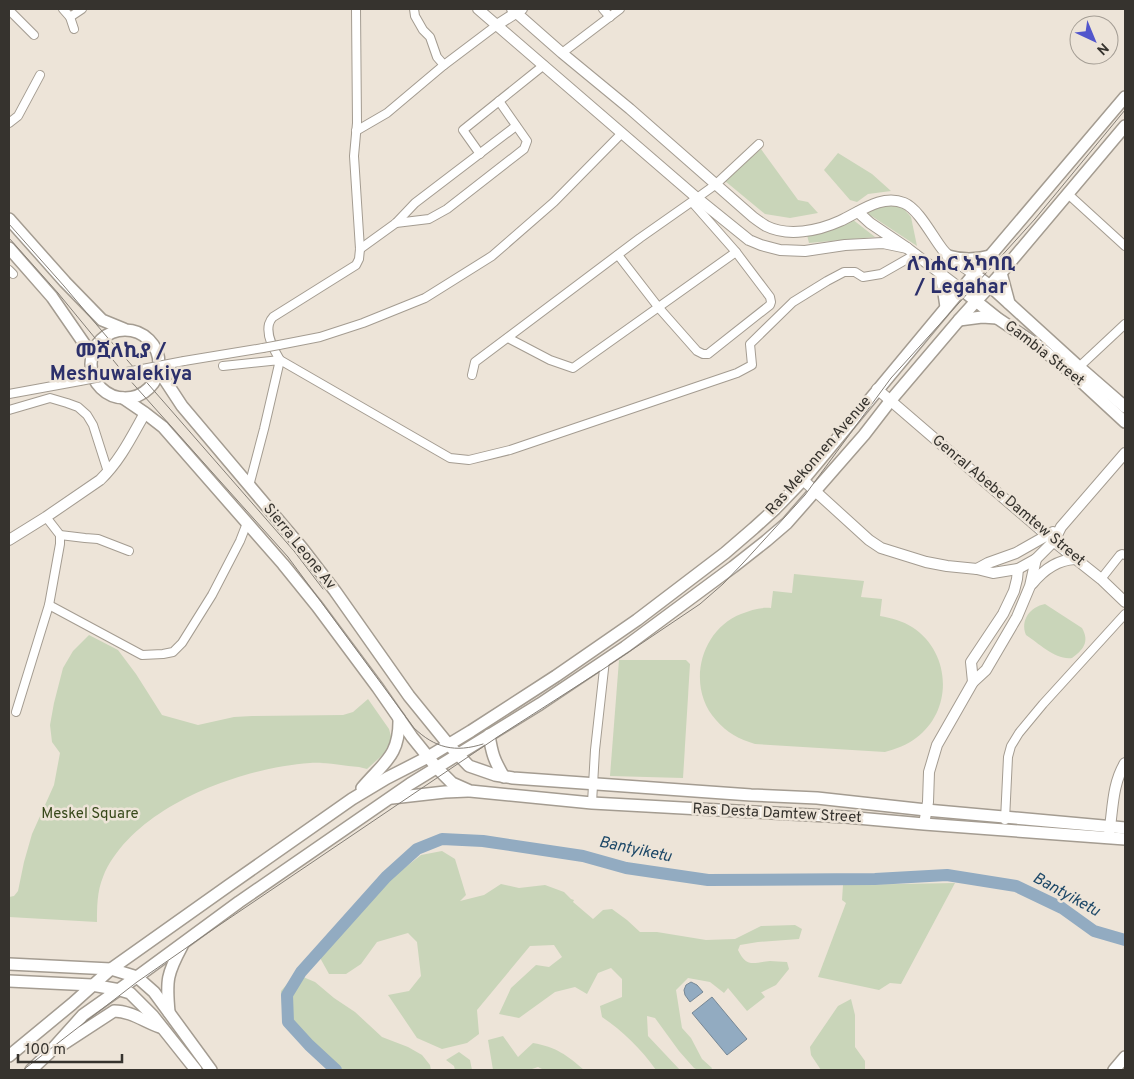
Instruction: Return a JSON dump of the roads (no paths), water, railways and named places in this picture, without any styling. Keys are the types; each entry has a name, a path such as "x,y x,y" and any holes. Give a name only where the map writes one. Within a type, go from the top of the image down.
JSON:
{"main road":[{"path":"478,9 622,132 695,200 740,234 761,245 780,250 804,251 845,245 883,243 907,248"},
{"path":"497,25 517,10 562,53 630,109 752,218 767,226 785,231 815,229 838,222 872,204 889,200 905,203 917,213 948,256 974,274"},
{"name":"Ras Mekonnen Avenue","path":"352,799 428,757 556,676 658,604 754,528 775,509 803,480 961,289 1125,97"},
{"name":"Ras Mekonnen Avenue","path":"48,1054 83,1015 239,902 410,784 540,704 605,660 670,615 757,549 787,523 816,491 891,400 1125,126"},
{"path":"858,212 870,223 916,254 961,289"},
{"path":"9,219 102,320 124,329 136,331 147,337 155,347 159,359 159,371 154,382 146,391 135,397 123,398 108,394 97,384 91,370 92,355 96,345 104,337 124,329"},
{"path":"9,248 52,297 92,355"},
{"path":"948,256 958,259 980,259 990,256"},
{"path":"941,273 946,307"},
{"path":"1001,273 1009,303"},
{"name":"Gambia Street","path":"974,274 1125,406"},
{"name":"Gambia Street","path":"961,289 997,318 1051,356 1125,422"},
{"path":"959,320 997,318"},
{"name":"Sierra Leone Av","path":"159,371 182,406 324,576 409,696 448,744"},
{"name":"Genral Abebe Damtew Street","path":"877,389 1050,538 1101,579 1125,602"},
{"name":"Ras Desta Damtew Street","path":"123,398 163,427 283,564 317,606 437,768 452,783 470,791 592,803 846,818 1003,830 1109,832 1125,828"},
{"path":"9,540 100,480 121,456 145,413"},
{"path":"924,824 928,802 929,772 938,745 974,682 986,670 1017,617 1030,586 1036,559 1050,538 1125,453"},
{"path":"803,480 858,530 881,548 926,562 977,569 993,574 1018,569 1036,559"},
{"path":"977,569 1050,538"},
{"path":"1030,586 1038,576 1054,564 1075,559"},
{"path":"974,682 971,662 1003,614 1014,591 1018,569"},
{"path":"9,1056 111,969 352,799 390,757 398,739 399,718"},
{"path":"433,727 457,732 471,731"},
{"path":"489,735 492,754 504,776"},
{"name":"Ras Desta Damtew Street","path":"448,744 469,766 495,775 593,784 817,798 1005,818 1109,832 1125,839"},
{"path":"1109,832 1115,786 1125,763"},
{"path":"390,798 470,791"},
{"path":"169,1013 166,989 167,978 184,942"},
{"path":"9,964 111,969 137,977 154,992 211,1070"},
{"path":"9,980 92,985 130,993 146,1008 196,1070"},
{"path":"31,1070 48,1054 114,1011 128,1013 161,1027"},
{"path":"1114,1070 1125,1057"}],"street":[{"path":"63,9 70,16 74,29"},
{"path":"70,16 82,9"},
{"path":"356,9 356,131 354,156 359,259 356,265 273,317 269,324 269,332 272,346 280,360 450,458 478,459 510,450 737,373 752,366 750,344 793,302 844,272 855,272 863,277 880,274 916,254"},
{"path":"414,9 415,16 423,30 430,37 437,57 444,65"},
{"path":"603,9 610,16"},
{"path":"562,53 620,9"},
{"path":"9,10 34,35"},
{"path":"356,131 386,113 444,65 497,25"},
{"path":"480,154 463,130 544,65"},
{"path":"9,123 18,116 40,75"},
{"path":"396,223 429,219 447,209 524,149 527,141 499,101"},
{"path":"360,249 396,223 415,203 516,126"},
{"path":"9,394 320,337 354,326 425,298 492,256 554,202 622,132"},
{"path":"472,375 475,362 715,185 759,144"},
{"path":"1068,194 1125,246"},
{"path":"618,255 659,308 697,351 708,354 770,305 771,302 770,297 695,200"},
{"path":"508,338 550,360 573,368 736,252"},
{"path":"1079,367 1125,324"},
{"path":"223,366 280,360"},
{"path":"249,486 280,360"},
{"path":"9,410 50,398 78,407 87,415 93,425 108,472"},
{"path":"16,712 49,605 60,544 60,535 46,517"},
{"path":"49,605 142,656 173,652 182,643 212,595 247,523"},
{"path":"60,535 98,538 129,551"},
{"path":"1101,579 1120,555 1125,555"},
{"path":"1003,830 1008,757 1011,746 1019,732 1125,614"},
{"path":"592,803 595,750 605,660"}],"water":[{"path":"691,982 697,985 703,992 690,1002 684,990 686,985"},
{"path":"712,997 747,1039 727,1055 692,1013"}],"waterway":[{"name":"Bantyiketu","path":"336,1070 288,1022 287,995 301,972 386,877 417,849 442,839 483,841 583,856 626,868 708,880 875,879 947,875 1016,886 1062,908 1094,931 1125,940"}],"tram line":[{"path":"23,1070 137,982 499,736 700,604 723,584 805,495 891,378 1035,219 1125,110"},
{"path":"9,224 294,551 323,589"},
{"path":"9,238 58,293 127,377 288,557 414,728 430,740 446,747 463,748 483,744"}],"district":[{"name":"ለገሐር አካባቢ / Legahar","path":"961,276"},
{"name":"መሿለኪያ / Meshuwalekiya","path":"121,364"}],"park label":[{"name":"Meskel Square","path":"90,814"}]}
